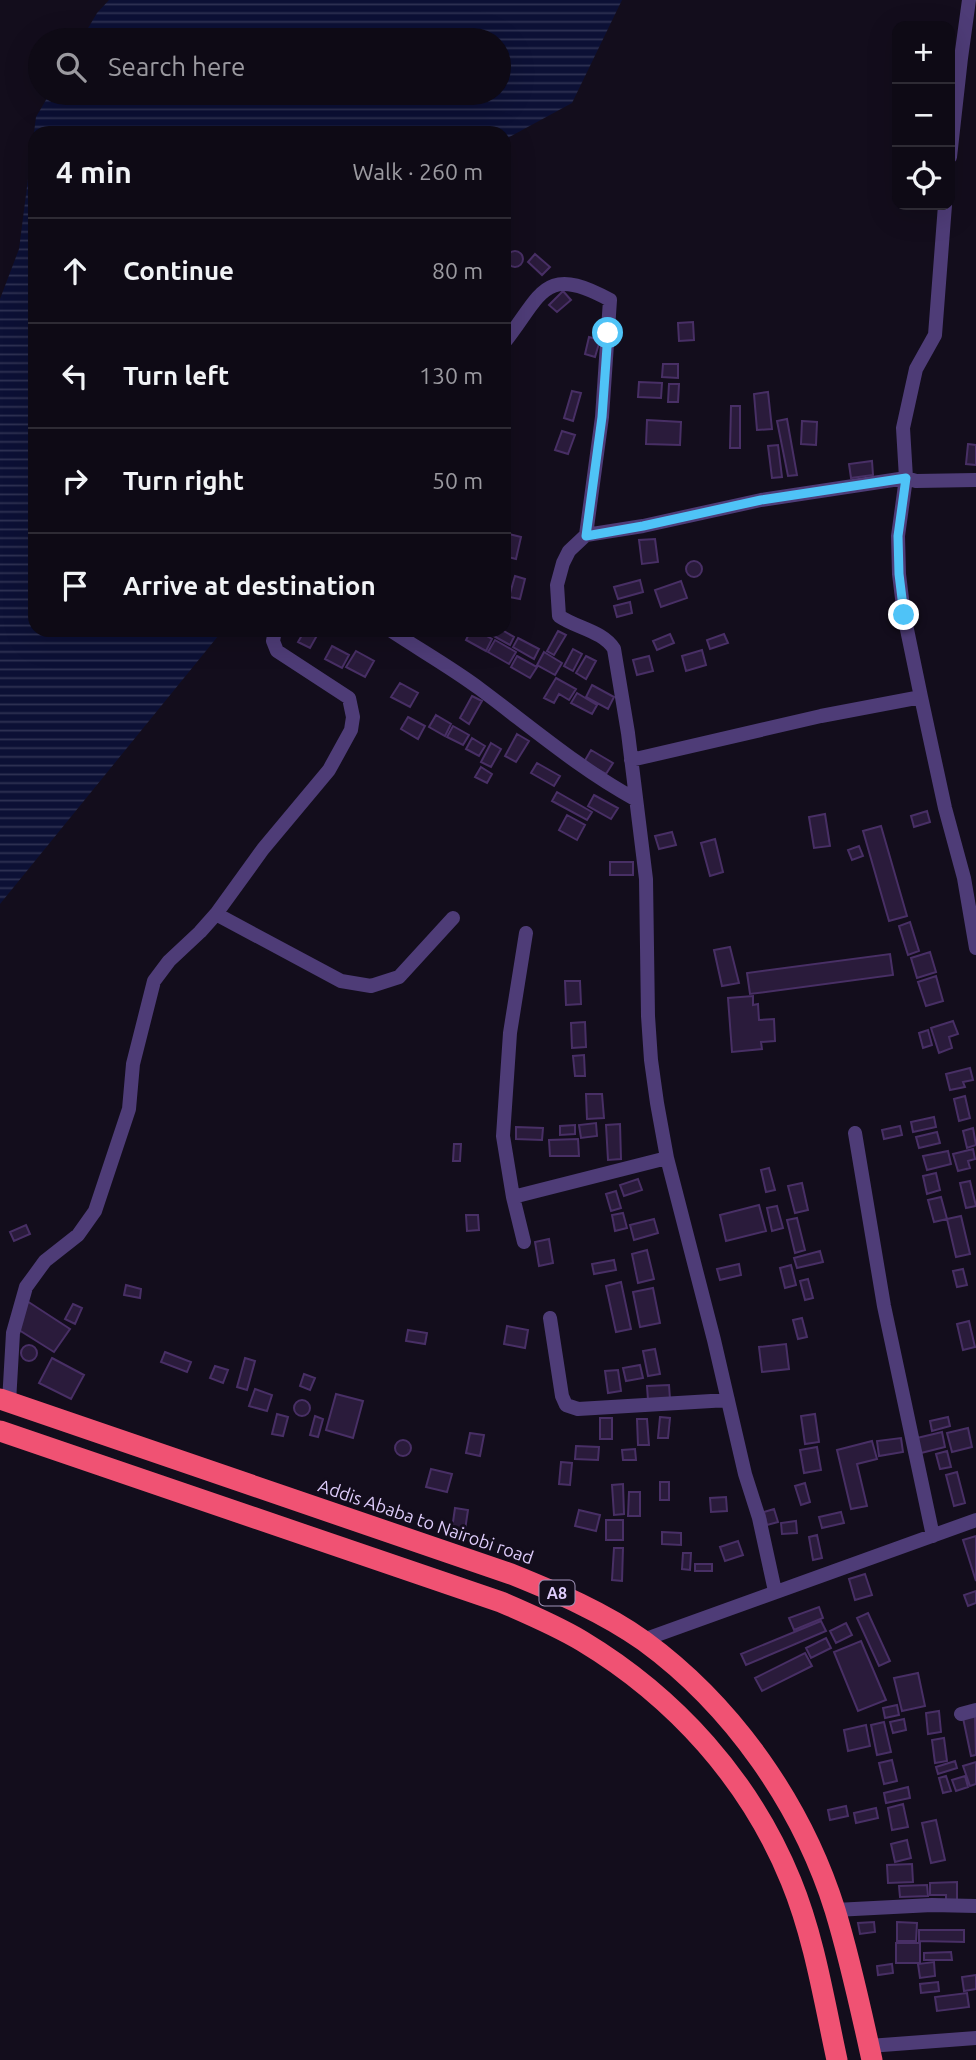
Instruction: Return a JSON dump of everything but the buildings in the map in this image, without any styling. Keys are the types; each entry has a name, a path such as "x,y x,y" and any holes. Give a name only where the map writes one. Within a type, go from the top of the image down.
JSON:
{"highway":[{"name":"Addis Ababa to Nairobi road","path":"4,1401 512,1574 569,1598 643,1640 673,1663 737,1729 758,1757 810,1844 835,1909 871,2053"},
{"name":"A8","path":"0,1431 501,1602 574,1636 639,1680 680,1715 712,1750 771,1834 807,1928 837,2060"}],"street":[{"path":"951,147 970,0"},
{"path":"945,210 936,335 916,369 903,428 906,478 898,536 899,574 904,615 945,808 964,878 976,948"},
{"path":"511,333 541,292 551,286 577,284 610,300 602,417 586,536"},
{"path":"775,1591 759,1518 745,1474 667,1158 651,1060 646,879 614,649 602,637 559,616 557,585 569,551 586,536 761,500 906,478 916,481 976,480"},
{"path":"4,1401 13,1333 26,1287 45,1261 78,1235 95,1211 129,1110 134,1064 154,981 169,961 201,932 216,914 263,849 329,770 351,730 354,717 349,698 277,651 274,637"},
{"path":"401,637 477,687 635,799"},
{"path":"631,760 821,716 921,697"},
{"path":"216,914 341,981 371,986 399,977 453,918"},
{"path":"524,1242 513,1198 503,1136 510,1033 526,933"},
{"path":"855,1133 884,1306 933,1536"},
{"path":"513,1198 667,1158"},
{"path":"550,1318 562,1396 566,1405 578,1409 728,1399"},
{"path":"643,1640 976,1520"},
{"path":"961,1714 976,1710"},
{"path":"835,1909 976,1906"},
{"path":"871,2053 976,2039"}],"shaded area":[{"path":"109,0 622,0 572,103 511,136 511,126 35,126 36,117 43,105 511,105 511,28 88,28"},
{"path":"28,179 28,637 217,637 0,904 0,299 19,249"}],"route":[{"path":"608,333 602,417 586,536 761,500 906,478 898,536 904,615"}]}
